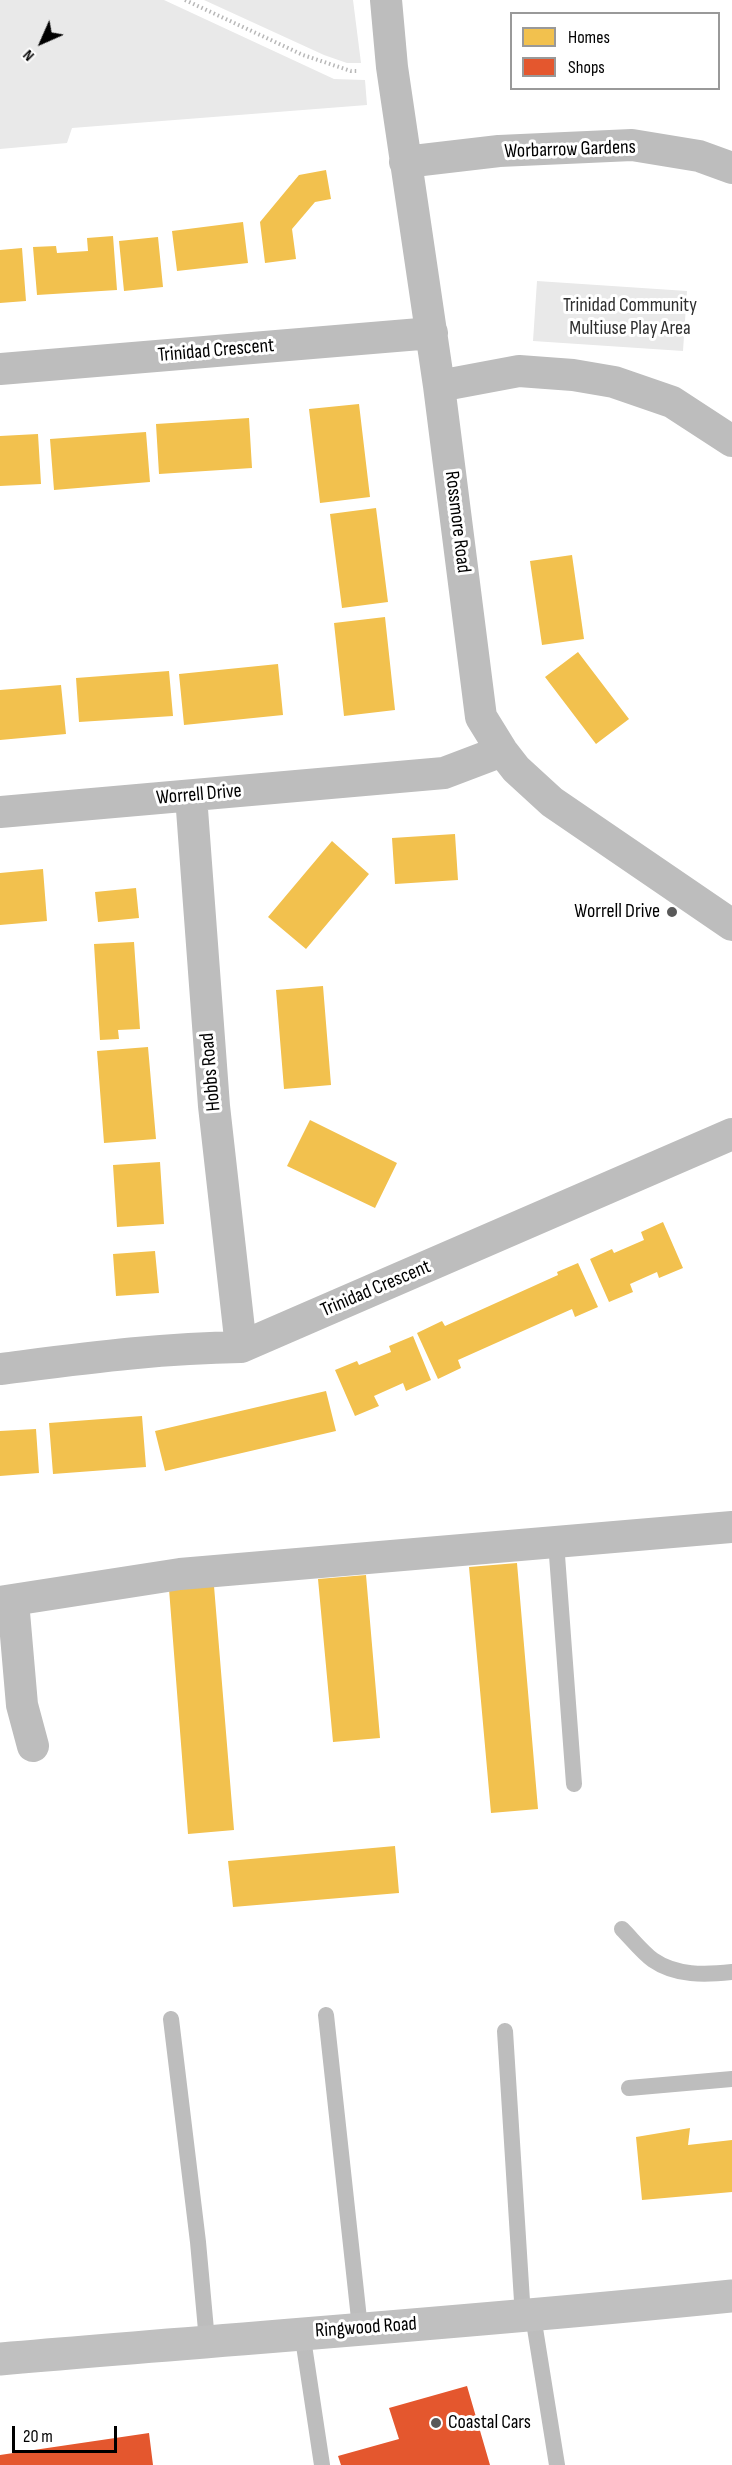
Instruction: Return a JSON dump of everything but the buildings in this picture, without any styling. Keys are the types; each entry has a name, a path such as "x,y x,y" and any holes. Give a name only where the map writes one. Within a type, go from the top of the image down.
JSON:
{"main road":[{"name":"Ringwood Road","path":"0,2359 302,2332 528,2316 732,2296"}],"street":[{"name":"Rossmore Road","path":"386,0 392,67 432,333 482,717 502,751 516,769 552,802 732,925"},
{"name":"Worbarrow Gardens","path":"405,162 499,152 632,145 699,156 732,168"},
{"name":"Trinidad Crescent","path":"0,369 432,333"},
{"path":"439,386 519,371 573,375 614,382 672,402 732,441"},
{"name":"Worrell Drive","path":"0,812 444,773 502,751"},
{"name":"Hobbs Road","path":"191,796 214,1106 241,1347"},
{"name":"Trinidad Crescent","path":"0,1369 141,1353 241,1347 732,1134"},
{"path":"33,1746 22,1705 7,1602 180,1574 732,1527"}],"lane":[{"path":"556,1542 574,1784"},
{"path":"622,1929 653,1960 677,1971 712,1974 732,1972"},
{"path":"326,2015 360,2328"},
{"path":"171,2019 198,2242 207,2341"},
{"path":"505,2031 528,2316 557,2465"},
{"path":"629,2088 732,2079"},
{"path":"302,2332 322,2465"}],"path":[{"path":"185,0 303,55 351,71 359,71"}],"green space":[{"path":"0,0 164,0 334,79 365,80 367,105 72,128 67,143 0,149"},
{"path":"204,0 353,0 361,63 347,63 324,55"},
{"name":"Trinidad Community Multiuse Play Area","path":"537,281 687,291 683,351 533,341"}],"place":[{"name":"Worrell Drive","path":"672,912"},
{"name":"Coastal Cars","path":"436,2423"}]}
